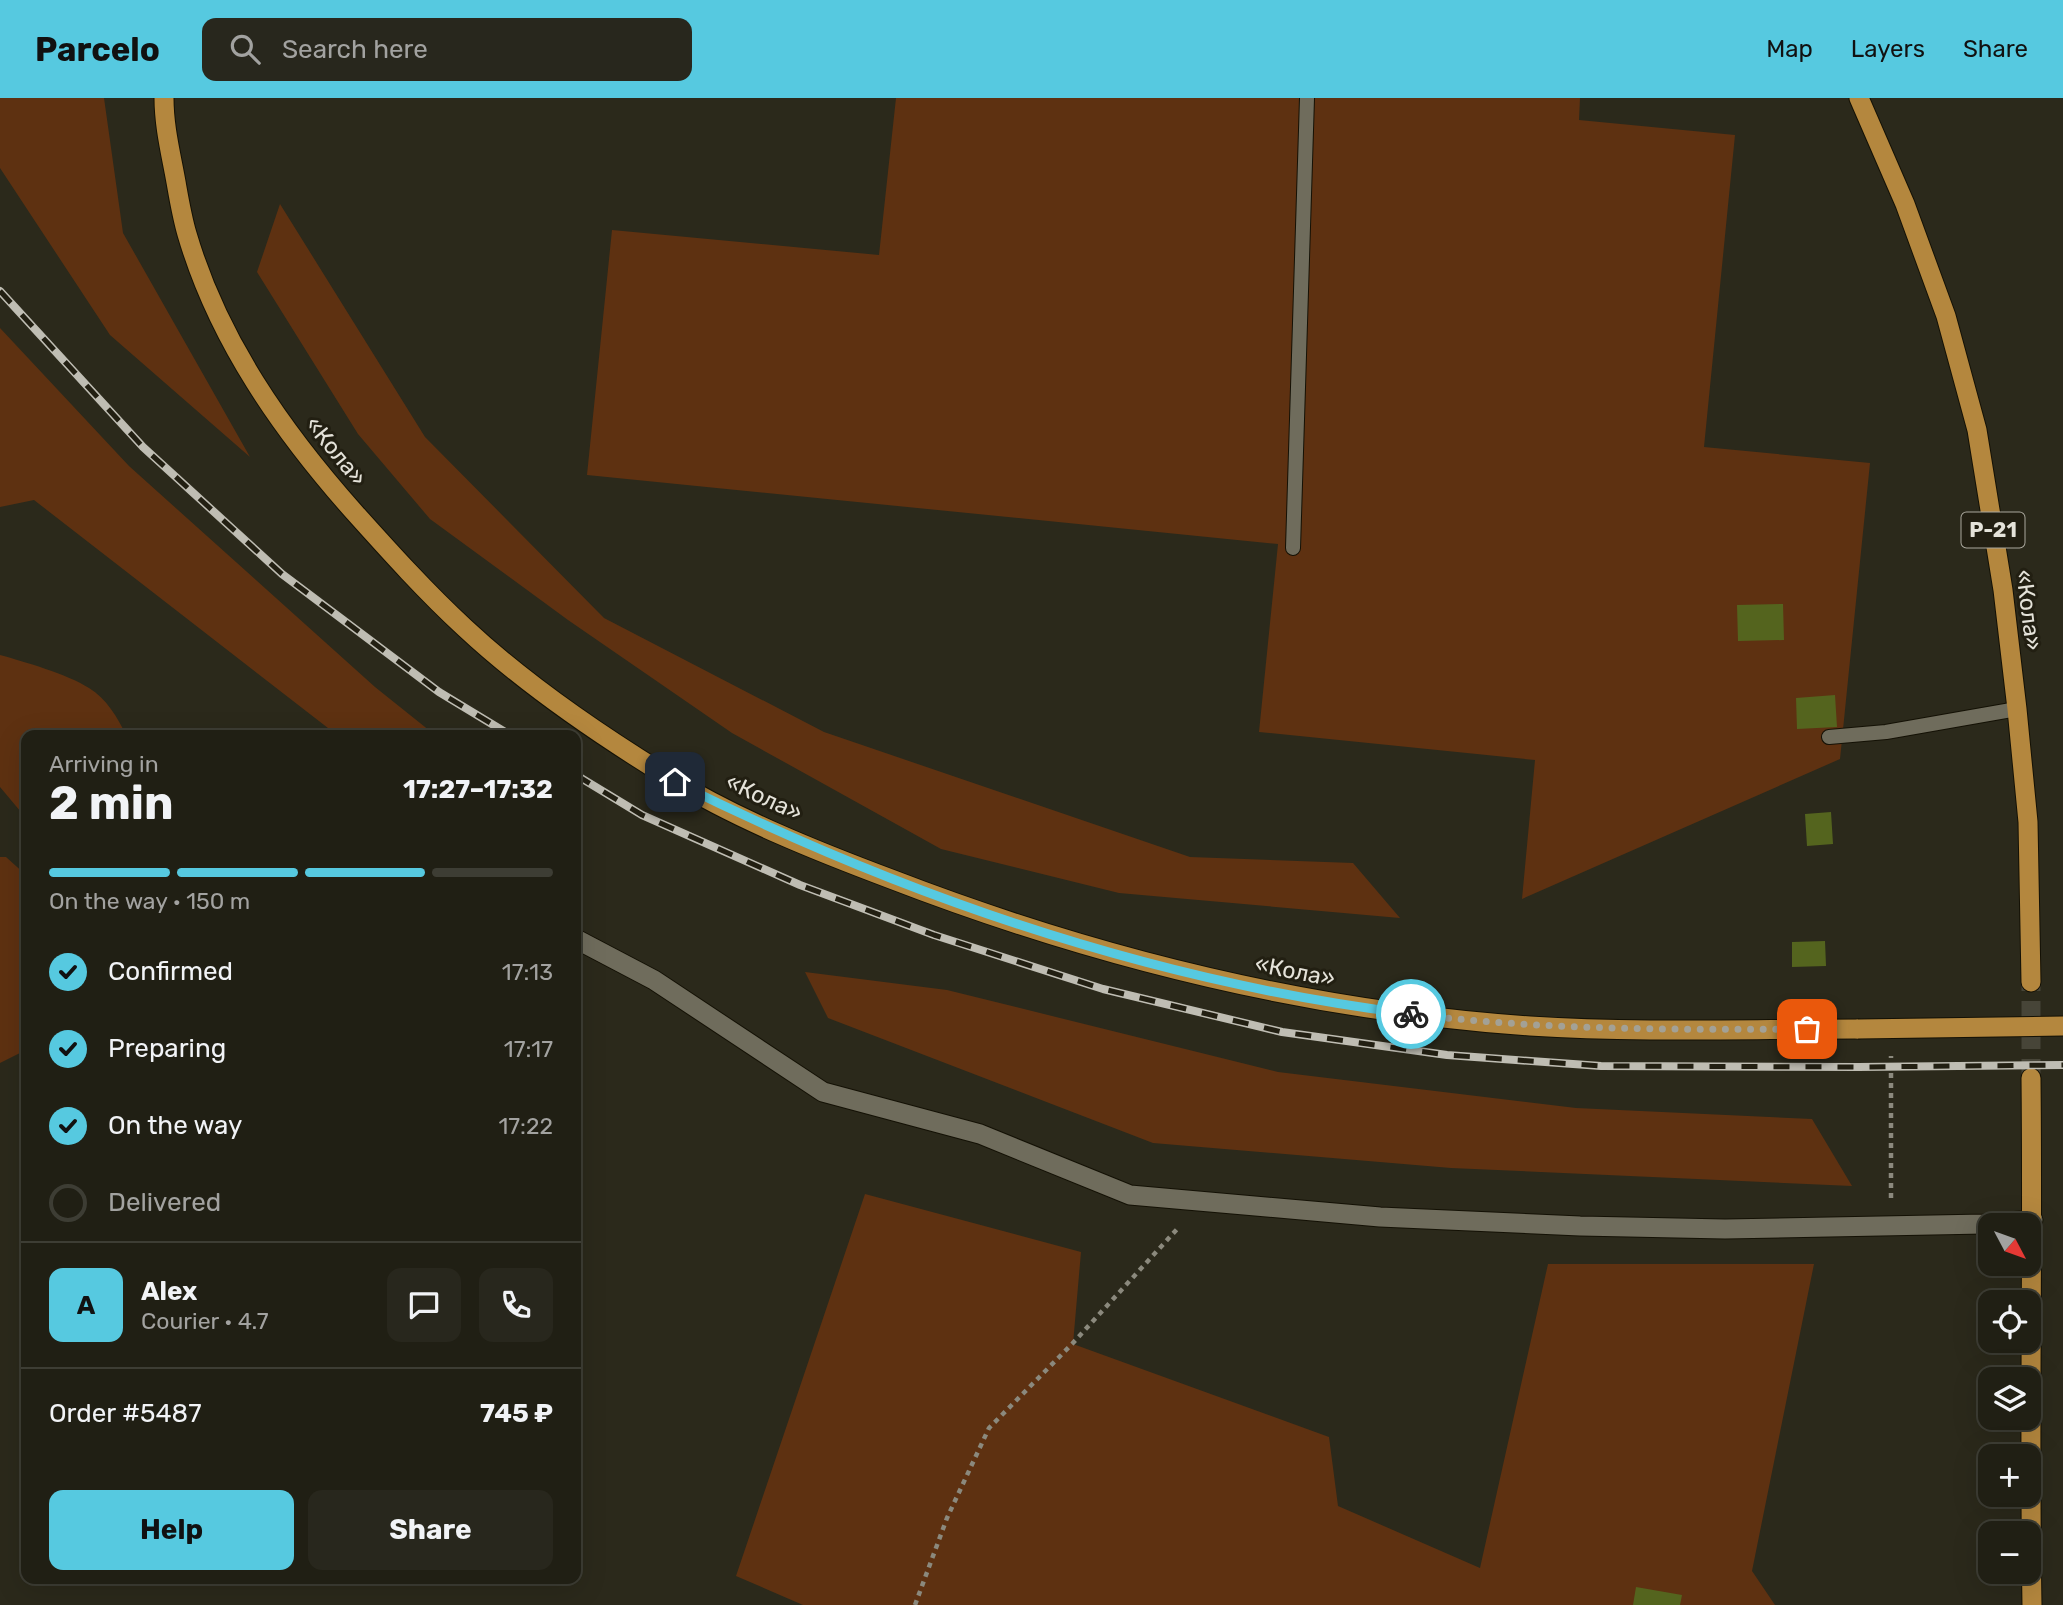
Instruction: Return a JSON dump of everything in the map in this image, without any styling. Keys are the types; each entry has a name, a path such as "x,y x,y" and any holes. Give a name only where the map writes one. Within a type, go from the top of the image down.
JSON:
{"highway":[{"name":"«Кола»","path":"164,98 164,122 186,232 218,318 266,402 319,473 389,551 466,629 539,689 675,782 810,846 968,909 1219,982 1332,1004 1531,1026 1653,1030 2063,1026"},
{"name":"«Кола»","path":"1859,98 1905,204 1946,316 1976,430 2003,590 2017,709 2028,822 2031,982"},
{"path":"2031,1078 2033,1213"},
{"path":"2032,1276 2029,1434 2032,1605"}],"street":[{"path":"581,942 654,981 823,1092 980,1134 1130,1195 1380,1217 1646,1228 1978,1224"}],"lane":[{"path":"1293,548 1307,98"},
{"path":"1829,737 1886,733 2017,709"}],"path":[{"path":"1890,1174 1891,1048"},
{"path":"915,1605 947,1518 989,1429 1072,1344 1202,1202"}],"shaded area":[{"path":"0,98 104,98 123,233 250,457 110,335 0,168"},
{"path":"896,98 1580,98 1579,120 1735,135 1704,447 1870,463 1840,759 1522,899 1535,760 1259,732 1278,544 587,475 612,230 879,255"},
{"path":"280,204 425,437 604,618 824,732 1190,857 1353,863 1400,918 1119,893 941,849 732,733 568,620 430,519 358,434 257,272"},
{"path":"0,328 129,466 375,687 429,730 331,730 34,500 0,507"},
{"path":"0,655 58,673 89,688 111,709 123,730 21,730 21,812 0,787"},
{"path":"0,857 6,857 21,870 21,1052 0,1063"},
{"path":"805,972 947,990 1278,1072 1576,1108 1812,1119 1852,1186 1451,1168 1153,1143 828,1018"},
{"path":"865,1194 1081,1252 1073,1344 1329,1437 1338,1506 1480,1568 1548,1264 1814,1264 1752,1571 1775,1605 803,1605 736,1576"}],"building":[{"path":"1783,604 1784,640 1738,641 1737,605"},
{"path":"1835,695 1837,727 1797,729 1796,698"},
{"path":"1831,812 1833,844 1807,846 1805,814"},
{"path":"1825,941 1826,966 1792,967 1792,942"},
{"path":"1636,1587 1682,1595 1680,1605 1633,1605"}],"tunnel":[{"path":"2031,982 2031,1078"}],"railway":[{"path":"0,291 143,447 282,574 439,692 502,730"},
{"path":"581,778 642,815 800,885 934,935 1103,989 1282,1032 1447,1055 1601,1066 2063,1065"}],"way so far":[{"path":"1411,1014 1531,1026 1653,1030 1807,1029"}],"route":[{"path":"675,782 856,866 968,909 1219,982 1332,1004 1411,1014"}]}
